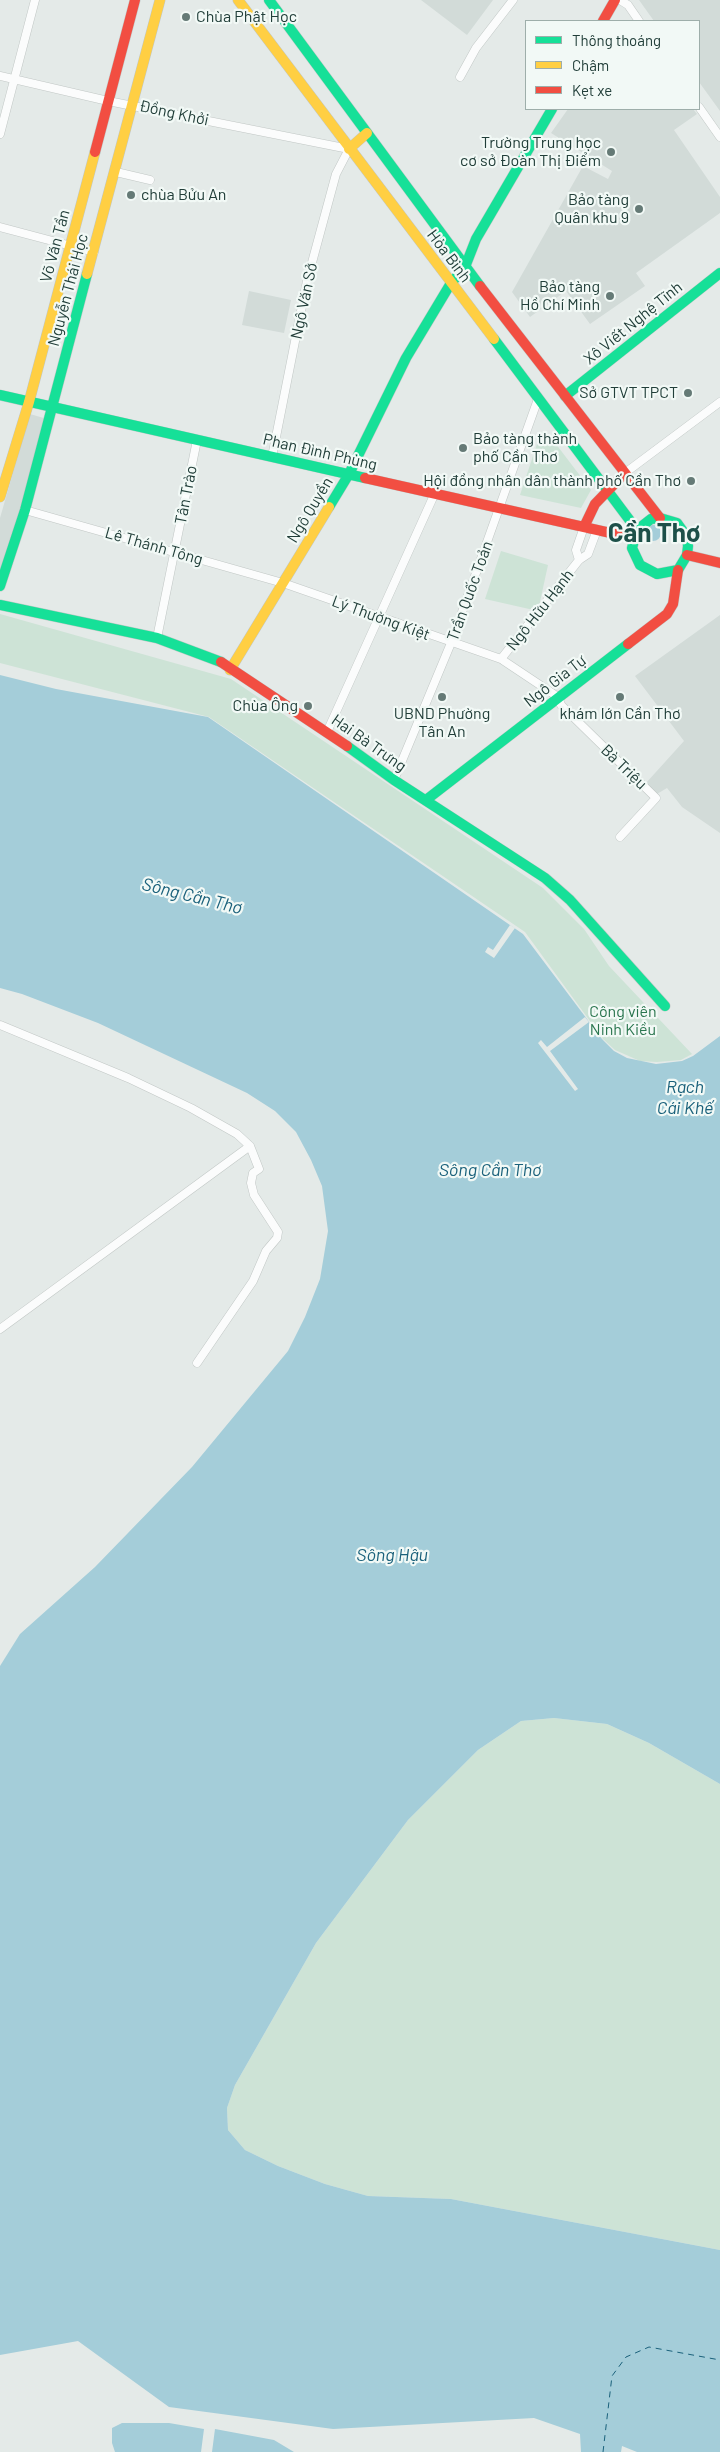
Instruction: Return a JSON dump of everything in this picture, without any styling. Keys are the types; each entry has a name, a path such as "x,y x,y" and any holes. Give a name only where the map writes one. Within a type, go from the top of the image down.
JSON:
{"street":[{"path":"0,134 35,0"},
{"name":"Võ Văn Tần","path":"0,498 29,402 135,0"},
{"name":"Nguyễn Thái Học","path":"0,586 25,510 160,0"},
{"name":"Hòa Bình","path":"238,0 607,490 635,534"},
{"name":"Hòa Bình","path":"269,0 464,267 660,518"},
{"path":"460,78 476,48 513,0"},
{"path":"604,20 615,0"},
{"path":"620,0 628,6 638,20"},
{"name":"Đồng Khởi","path":"0,76 108,101 132,104 349,149"},
{"path":"700,108 720,138"},
{"path":"464,267 476,238 551,110"},
{"path":"349,149 367,134"},
{"name":"Ngô Văn Sở","path":"272,457 307,281 336,174 349,149"},
{"path":"116,172 150,180"},
{"path":"0,227 94,252"},
{"name":"Ngô Quyền","path":"230,670 349,474 406,358 451,283 464,267"},
{"name":"Xô Viết Nghệ Tĩnh","path":"565,396 720,273"},
{"name":"Phan Đình Phùng","path":"0,395 597,530 635,534"},
{"name":"Trần Quốc Toản","path":"394,780 451,643 538,399"},
{"path":"584,527 595,504 625,473 720,402"},
{"name":"Tân Trào","path":"157,638 197,440"},
{"path":"327,732 435,493"},
{"name":"Lê Thánh Tông","path":"25,510 283,583"},
{"path":"660,518 676,523 687,537 686,555 678,570 657,574 648,571 640,565 634,557 632,548 635,534 651,519 660,518"},
{"name":"Ngô Hữu Hạnh","path":"579,560 576,550 584,527"},
{"name":"Ngô Hữu Hạnh","path":"501,659 579,560 588,554 597,530"},
{"path":"686,555 720,563"},
{"name":"Ngô Gia Tự","path":"426,800 667,614 673,604 678,570"},
{"name":"Lý Thường Kiệt","path":"283,583 501,659 558,697"},
{"name":"Hai Bà Trưng","path":"0,604 157,638 214,658 327,732 394,780 545,878 570,900 665,1006"},
{"name":"Bà Triệu","path":"558,697 560,705 656,798 620,837"},
{"path":"0,1025 128,1078 182,1103 237,1134 250,1146 258,1169 253,1173 251,1183 254,1195 278,1232 277,1238 266,1251 253,1281 198,1363"},
{"path":"0,1328 250,1146"}],"shaded area":[{"path":"421,0 493,0 467,35"},
{"path":"639,0 720,0 720,111 700,83 700,20 653,20"},
{"path":"567,110 694,110 697,114 674,130 720,197 720,213 636,273 645,286 590,324 566,291 530,317 512,292 583,166 608,179 612,171 551,133"},
{"path":"249,291 291,300 284,333 242,325"},
{"path":"30,414 47,419 0,580 0,518"},
{"path":"720,615 720,833 682,807 667,788 657,794 646,783 684,741 635,676"}],"green space":[{"path":"546,431 591,490 581,508 520,495 541,432"},
{"path":"501,551 548,565 538,611 485,599"},
{"name":"Công viên Ninh Kiều","path":"0,614 231,679 543,888 584,929 609,966 692,1054 681,1060 657,1062 640,1061 615,1050 603,1039 525,932 209,717 0,663"},
{"path":"554,1718 607,1724 649,1743 720,1784 720,2250 451,2199 368,2196 325,2184 278,2166 245,2150 228,2130 227,2108 235,2085 316,1943 408,1820 478,1750 521,1721"}],"water":[{"path":"650,525 656,525 661,530 659,539 650,541 645,536 645,530"},
{"name":"Sông Hậu","path":"0,675 56,689 208,717 523,934 602,1039 614,1051 627,1058 656,1064 682,1061 693,1056 720,1036 720,1784 649,1743 607,1724 554,1718 521,1721 478,1750 408,1820 316,1943 235,2085 227,2108 228,2130 245,2150 278,2166 325,2184 368,2196 451,2199 720,2250 720,2452 637,2452 622,2446 621,2452 581,2452 580,2434 534,2418 333,2429 169,2407 78,2341 0,2355 0,1666 20,1634 95,1567 192,1467 288,1351 305,1317 320,1279 328,1231 322,1186 311,1160 296,1132 275,1111 247,1093 98,1023 22,994 0,988"},
{"path":"122,2423 169,2423 204,2429 201,2452 115,2452 112,2443 112,2428"},
{"path":"215,2429 274,2440 294,2452 212,2452"}],"pier":[{"path":"510,925 515,928 494,958 485,952 488,947 493,950"},
{"path":"585,1017 589,1022 550,1051 578,1089 575,1091 538,1043 541,1040 547,1047"}],"ferry route":[{"path":"603,2452 612,2376 626,2357 649,2347 720,2360"}],"traffic: fast":[{"path":"269,0 480,286"},
{"path":"329,507 349,474 406,358 451,283 465,267 476,239 551,110"},
{"path":"565,396 720,273"},
{"path":"0,586 25,510 87,274"},
{"path":"494,339 637,530"},
{"path":"0,395 365,478"},
{"path":"660,518 677,523 687,537 688,546 687,555 678,570 657,574 640,565 632,548 637,530 651,519 660,518"},
{"path":"0,605 157,638 221,662"},
{"path":"426,800 628,644"},
{"path":"347,746 394,780 545,878 570,900 665,1006"}],"traffic: slow":[{"path":"87,274 160,0"},
{"path":"238,0 494,339"},
{"path":"349,149 367,133"},
{"path":"0,497 29,402 95,152"},
{"path":"230,670 329,507"}],"traffic: jam":[{"path":"95,152 135,0"},
{"path":"604,20 615,0"},
{"path":"480,286 660,518"},
{"path":"584,527 595,504 625,473"},
{"path":"365,478 633,538"},
{"path":"687,555 720,563"},
{"path":"628,644 667,614 673,604 678,570"},
{"path":"221,662 347,746"}],"place":[{"name":"Chùa Phật Học","path":"186,17"},
{"name":"Trường Trung học cơ sở Đoàn Thị Điểm","path":"611,152"},
{"name":"chùa Bửu An","path":"131,195"},
{"name":"Bảo tàng Quân khu 9","path":"639,209"},
{"name":"Bảo tàng Hồ Chí Minh","path":"610,296"},
{"name":"Sở GTVT TPCT","path":"688,393"},
{"name":"Bảo tàng thành phố Cần Thơ","path":"463,448"},
{"name":"Hội đồng nhân dân thành phố Cần Thơ","path":"691,481"},
{"name":"UBND Phường Tân An","path":"442,697"},
{"name":"khám lớn Cần Thơ","path":"620,697"},
{"name":"Chùa Ông","path":"308,706"}],"district":[{"name":"Cần Thơ","path":"654,533"}],"water label":[{"name":"Sông Cần Thơ","path":"192,896"},
{"name":"Rạch Cái Khế","path":"685,1097"},
{"name":"Sông Cần Thơ","path":"490,1170"}]}
